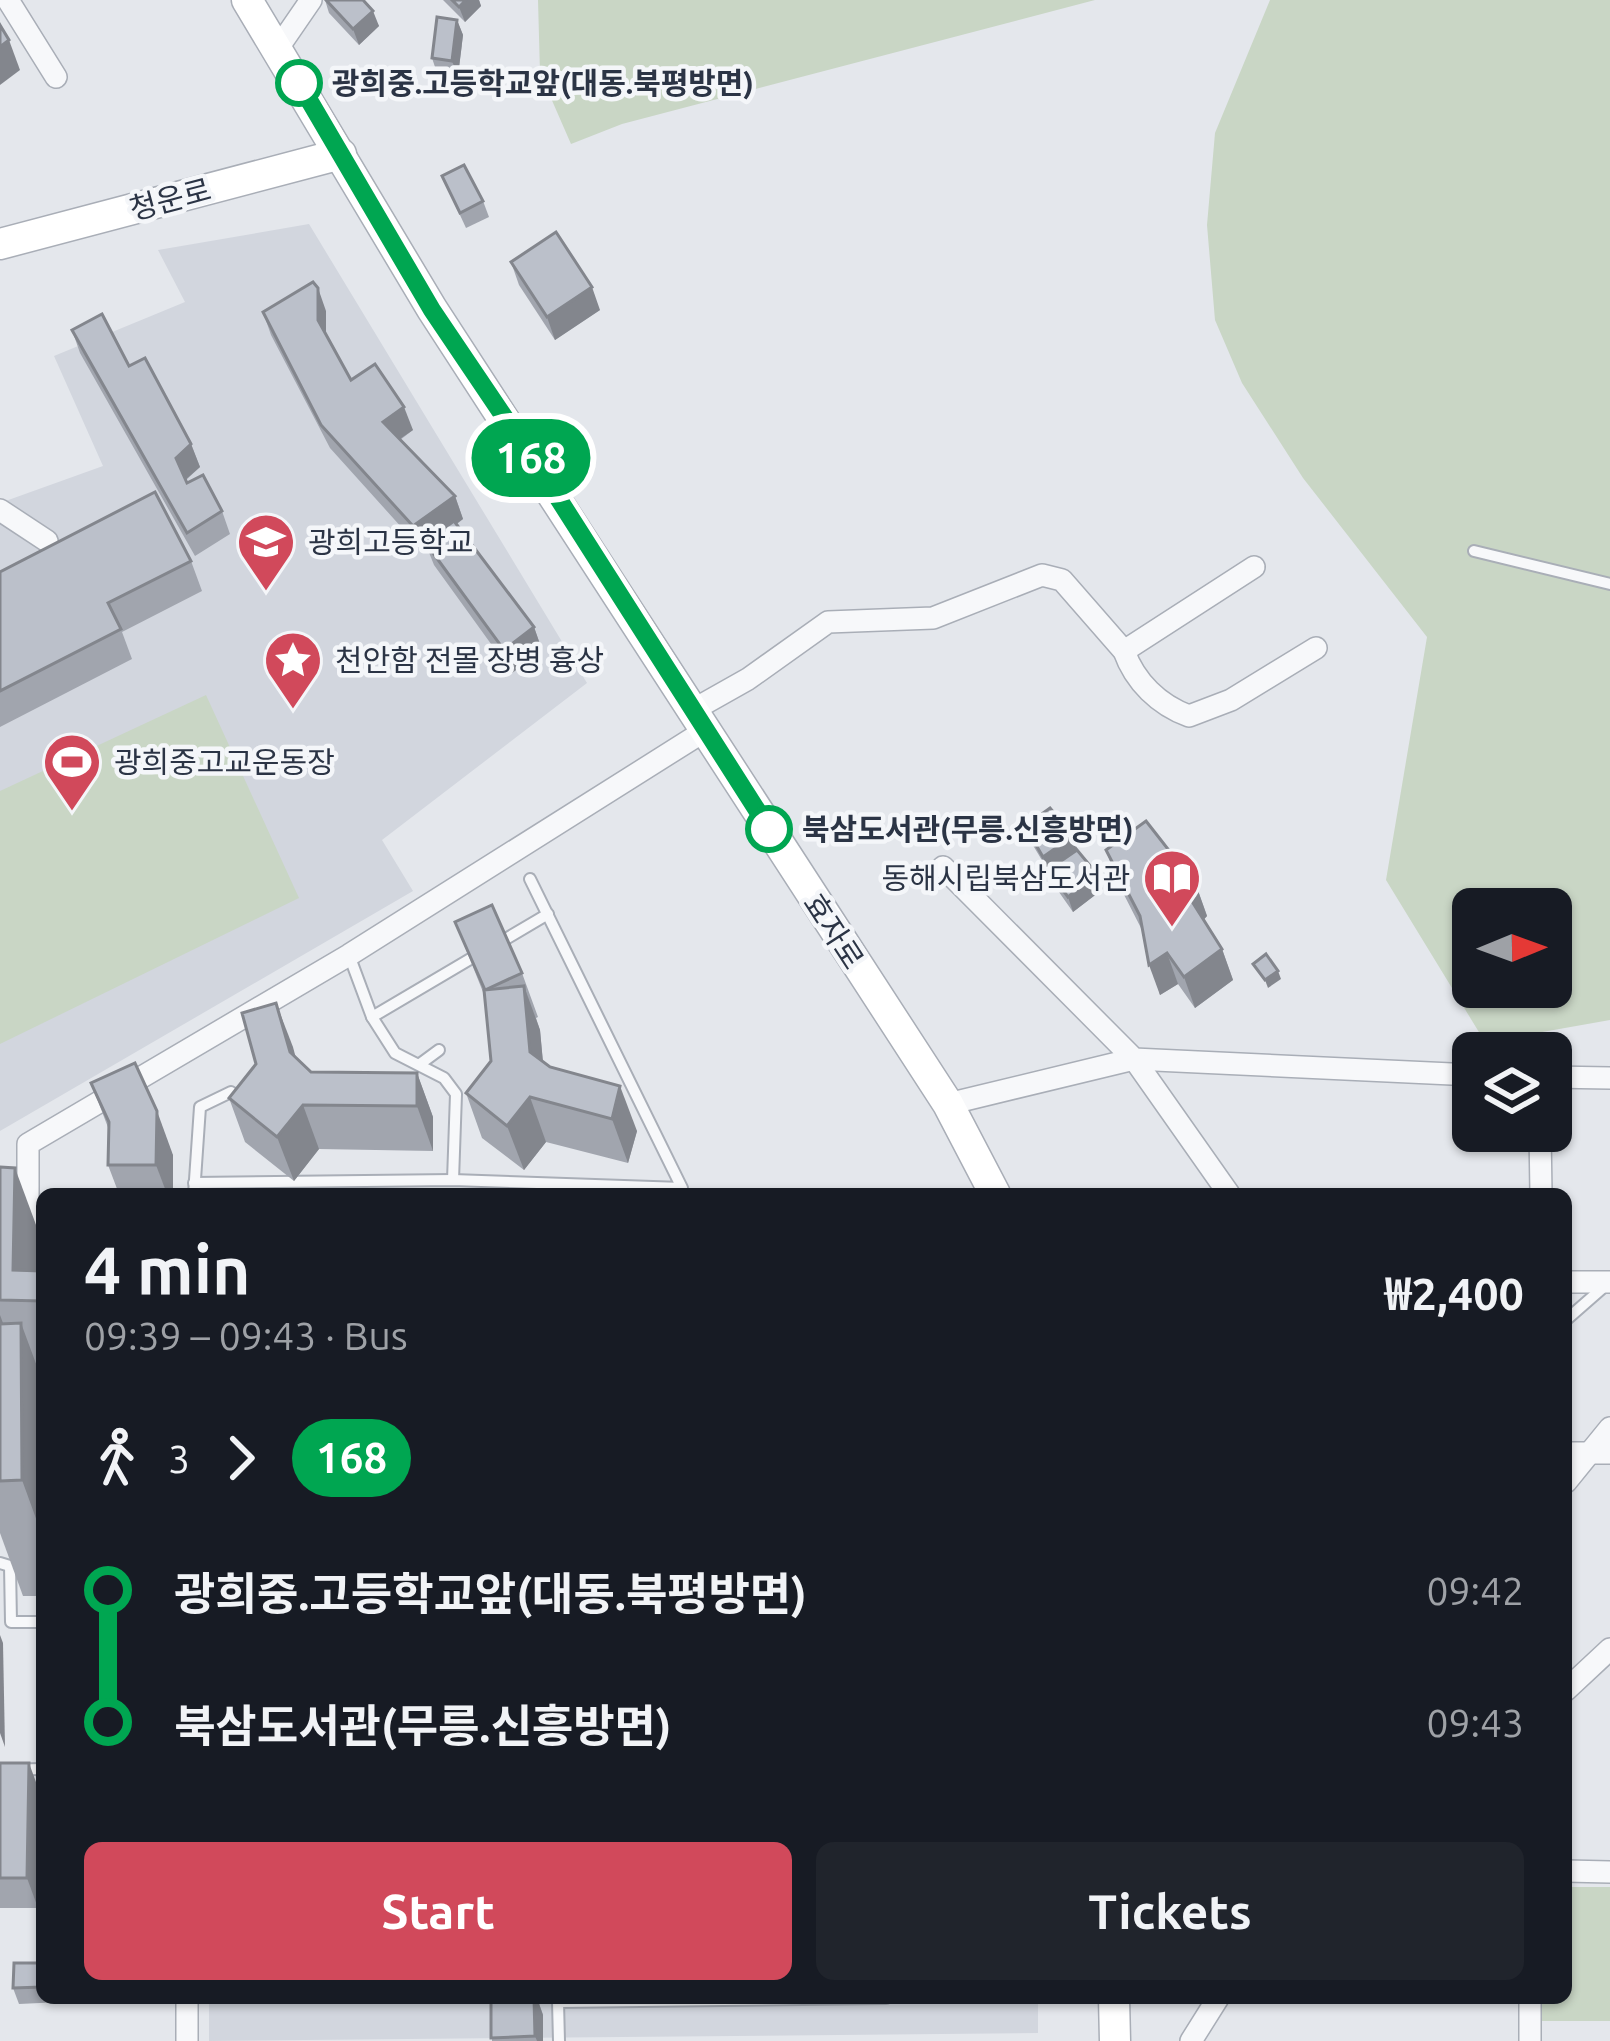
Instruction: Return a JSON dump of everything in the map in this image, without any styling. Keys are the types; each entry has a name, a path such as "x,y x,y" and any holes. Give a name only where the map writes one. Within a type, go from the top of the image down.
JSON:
{"street":[{"path":"8,0 56,77"},
{"name":"효자로","path":"247,0 432,310 948,1104 992,1188"},
{"path":"278,48 311,0"},
{"name":"청운로","path":"0,244 340,154"},
{"path":"0,223 62,208 125,211"},
{"path":"0,264 64,246 125,211"},
{"path":"0,510 47,541"},
{"path":"1124,651 1254,567"},
{"path":"0,1233 35,1233 28,1144 349,955 699,720 828,622 933,618 1042,575 1062,580 1124,651 1129,665 1162,706 1189,716 1231,700 1316,648"},
{"path":"944,867 1134,1059 1225,1188"},
{"path":"948,1104 1134,1059 1452,1074"},
{"path":"1572,1077 1610,1078"},
{"path":"1540,1152 1541,1188"},
{"path":"1572,1282 1609,1282"},
{"path":"1588,1453 1610,1427"},
{"path":"1572,1684 1610,1649"},
{"path":"1572,1871 1610,1872"},
{"path":"187,2004 187,2041"},
{"path":"1114,2004 1115,2041"},
{"path":"1191,2041 1214,2004"},
{"path":"1530,2004 1530,2041"}],"lane":[{"path":"1474,551 1610,584"},
{"path":"231,1092 200,1107 194,1188 453,1180 682,1188 530,879"},
{"path":"372,1017 548,914"},
{"path":"349,955 372,1017 394,1053 444,1078 456,1094 453,1180"},
{"path":"420,1064 439,1050"},
{"path":"1572,1315 1609,1282"},
{"path":"0,1563 10,1566 11,1622 36,1622"},
{"path":"0,1770 36,1769"},
{"path":"558,2004 559,2041"}],"shaded area":[{"name":"광희고등학교","path":"309,224 587,683 382,840 413,891 0,1131 0,503 103,466 54,356 185,302 158,250"},
{"path":"209,2004 1038,2004 1038,2033 209,2041"}],"green space":[{"path":"538,0 1095,0 622,124 571,144 540,73"},
{"path":"1270,0 1610,0 1610,1020 1542,1032 1479,1032 1464,1008 1572,1008 1572,888 1452,888 1452,988 1386,880 1427,637 1303,478 1242,383 1215,320 1207,225 1215,133"},
{"path":"206,695 299,898 0,1044 0,791"},
{"path":"1572,1887 1610,1887 1610,2021 1542,2021 1542,2004 1572,2004"}],"building":[{"path":"326,0 363,0 373,11 353,29"},
{"path":"437,17 457,20 452,61 432,58"},
{"path":"0,25 9,40 0,47"},
{"path":"464,165 483,201 460,213 442,176"},
{"path":"556,232 592,287 547,317 511,262"},
{"path":"313,282 318,288 318,320 351,380 375,364 404,407 383,422 455,496 413,526 321,425 263,312"},
{"path":"102,314 129,366 145,358 191,444 176,458 187,483 203,475 222,511 187,533 72,330"},
{"path":"155,492 191,561 108,603 121,629 0,691 0,572"},
{"path":"454,521 534,627 504,650 425,542"},
{"path":"1050,808 1073,836 1043,857 1025,826"},
{"name":"동해시립북삼도서관","path":"1146,821 1196,885 1188,895 1222,949 1184,977 1167,953 1149,965 1140,916 1106,850"},
{"path":"1077,850 1097,874 1068,897 1048,870"},
{"path":"492,905 522,973 485,990 455,922"},
{"path":"1266,954 1278,971 1265,980 1253,964"},
{"path":"524,986 530,1052 550,1067 620,1086 612,1119 530,1097 507,1126 466,1093 491,1061 484,990"},
{"path":"276,1003 290,1052 311,1072 417,1073 417,1106 303,1105 277,1137 229,1098 256,1064 242,1013"},
{"path":"135,1063 157,1111 156,1165 108,1165 109,1122 91,1083"},
{"path":"0,1167 15,1168 13,1270 36,1271 36,1301 0,1300"},
{"path":"21,1323 22,1480 0,1481 0,1324"},
{"path":"0,1763 29,1763 27,1878 0,1878"},
{"path":"14,1963 36,1963 36,1987 13,1988"},
{"path":"491,2004 534,2004 535,2036 491,2038"}],"bus line":[{"name":"168","path":"299,83 432,310 769,829"}],"place":[{"name":"광희중.고등학교앞(대동.북평방면)","path":"299,83"},
{"name":"광희고등학교","path":"266,593"},
{"name":"천안함 전몰 장병 흉상","path":"293,711"},
{"name":"광희중고교운동장","path":"72,813"},
{"name":"북삼도서관(무릉.신흥방면)","path":"769,829"},
{"name":"동해시립북삼도서관","path":"1172,929"}]}
